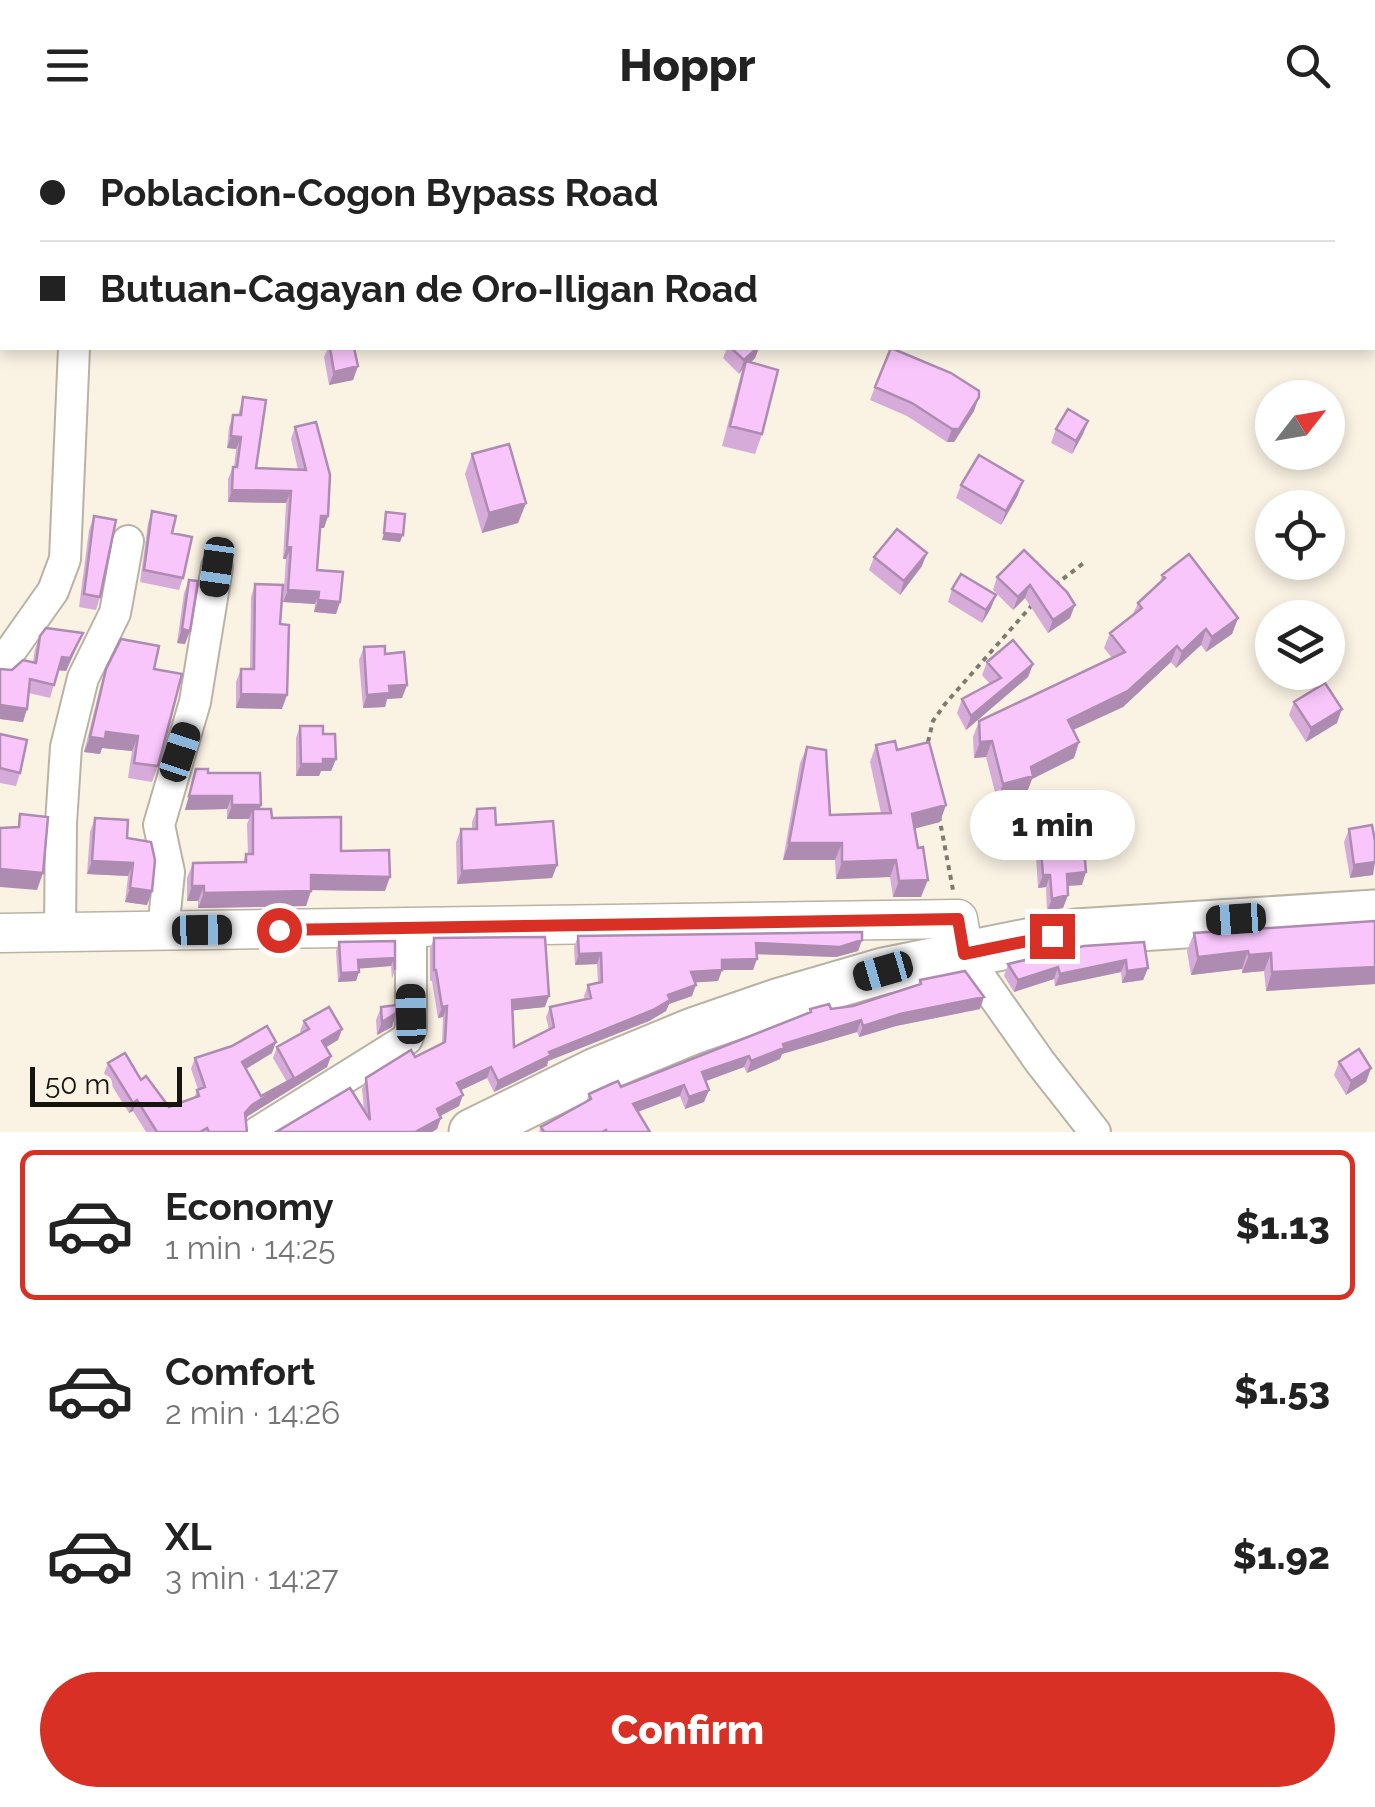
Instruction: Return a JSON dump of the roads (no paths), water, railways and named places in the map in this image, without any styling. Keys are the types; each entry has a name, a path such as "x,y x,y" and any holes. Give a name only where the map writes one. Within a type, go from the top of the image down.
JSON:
{"highway":[{"path":"472,1132 582,1077 693,1031 830,986 961,936 1375,913"}],"main road":[{"path":"0,933 411,928 961,936"}],"street":[{"path":"0,666 53,592 66,559 74,350"},
{"path":"60,932 66,747 83,678 115,613 128,541"},
{"path":"163,931 169,872 159,825 196,702 217,567"},
{"path":"258,1132 407,1039 412,1022 411,928"},
{"path":"961,936 1040,1062 1095,1132"}]}
